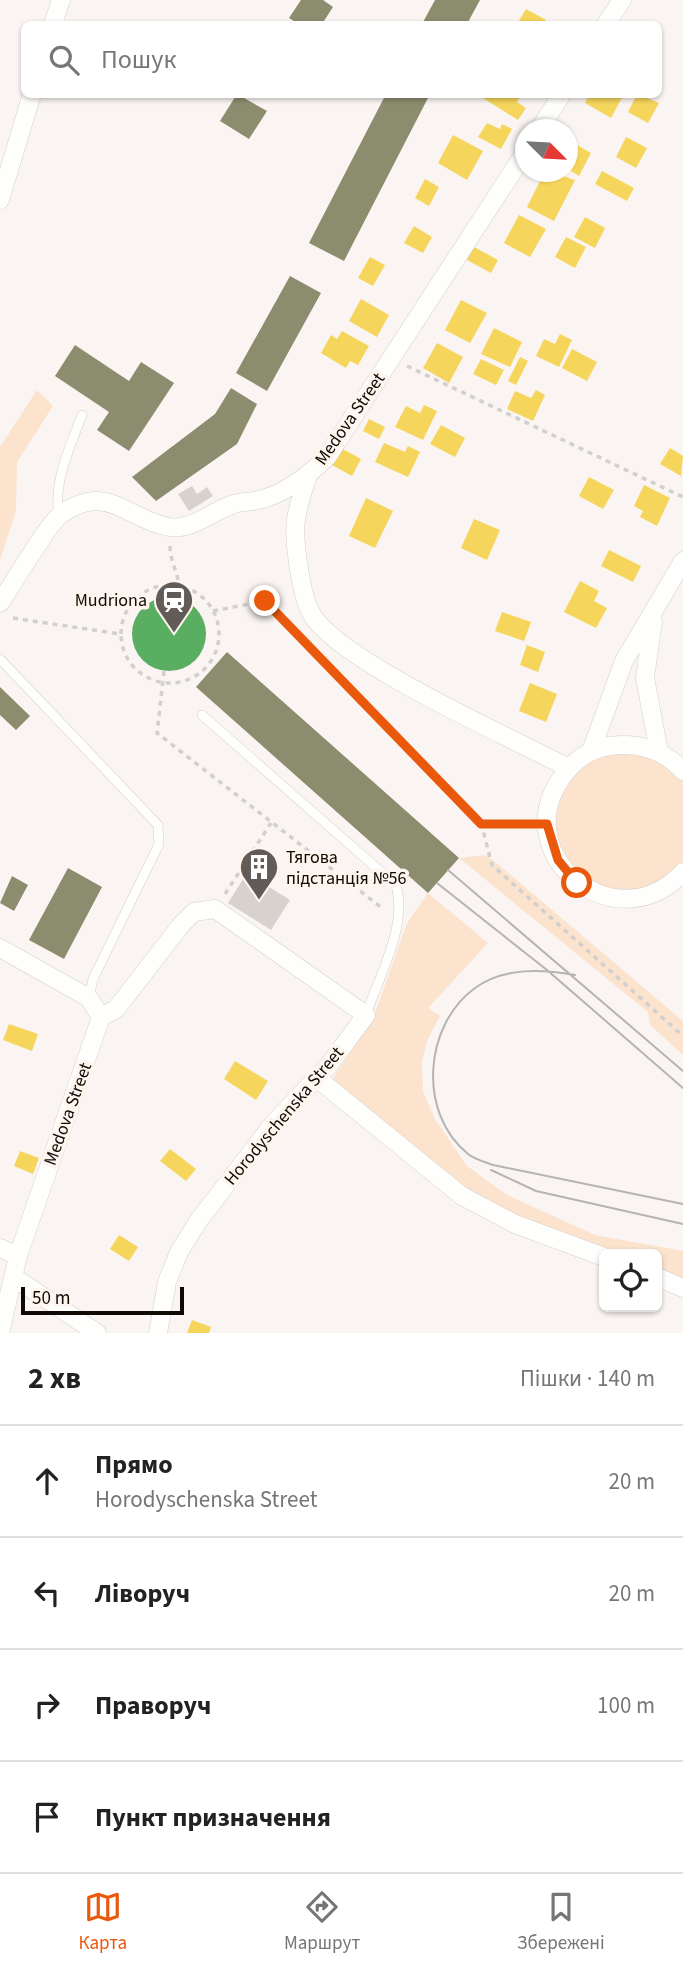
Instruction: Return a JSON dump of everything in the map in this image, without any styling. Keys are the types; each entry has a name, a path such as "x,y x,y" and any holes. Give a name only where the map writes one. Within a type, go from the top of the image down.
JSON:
{"street":[{"path":"54,21 61,0"},
{"path":"609,21 622,0"},
{"path":"0,200 31,98"},
{"path":"546,119 559,98"},
{"name":"Medova Street","path":"59,516 96,499 108,501 169,527 185,526 234,504 264,499 306,478 327,457 515,168"},
{"path":"306,478 296,520 298,555 311,613 329,635 373,666 569,768"},
{"path":"0,603 59,516"},
{"path":"591,751 624,661 654,615 683,561"},
{"path":"654,615 645,678 659,752"},
{"path":"683,771 659,752 631,744 591,751 569,768 552,796 547,824 551,844 562,868 577,883 594,893 621,899 644,897 668,886 683,872"},
{"path":"0,948 89,998 101,1017 116,1009 194,912 215,909 366,1015"},
{"name":"Horodyschenska Street","path":"158,1333 167,1282 179,1252 199,1220 273,1124 318,1079 366,1015"},
{"name":"Medova Street","path":"0,1333 15,1278 18,1255 101,1017"},
{"path":"318,1079 462,1196 515,1224 599,1255"},
{"path":"0,1248 18,1255"},
{"path":"15,1278 97,1333"},
{"path":"662,1279 683,1288"}],"lane":[{"path":"59,516 55,497 82,415"},
{"path":"0,659 158,825 159,844 93,979 89,998"},
{"path":"202,715 396,885 401,902 398,920 366,1015"}],"path":[{"path":"393,359 683,497"},
{"path":"170,556 181,586 178,597"},
{"path":"156,586 181,586 200,595 213,611 219,637 210,662 190,679 163,683 138,672 125,654 120,634 122,621 134,599 156,586"},
{"path":"213,611 265,601 481,824 492,865 683,1036"},
{"path":"25,619 120,634"},
{"path":"164,671 157,733 398,920"},
{"path":"215,909 271,823"},
{"path":"481,824 547,824"}],"shaded area":[{"path":"37,390 53,406 17,462 16,511 0,560 0,447"},
{"path":"632,747 683,775 683,869 630,896 572,874 550,824 571,770 606,749"},
{"path":"487,855 683,1021 683,1055 650,1025 648,1012 459,858"},
{"path":"428,893 488,943 428,1008 440,1016 427,1041 422,1062 423,1091 435,1119 467,1166 507,1195 595,1235 683,1251 683,1288 662,1279 662,1249 599,1249 599,1252 515,1224 328,1086 373,1019 407,923"}],"building: Житло":[{"path":"526,9 546,20 546,21 519,21"},
{"path":"483,98 520,98 517,102 526,108 516,119"},
{"path":"588,98 622,98 611,118 585,103"},
{"path":"635,98 647,98 659,103 648,123 628,112"},
{"path":"487,123 500,129 502,124 512,129 501,149 478,137"},
{"path":"453,135 483,151 467,180 438,163"},
{"path":"626,137 647,148 636,168 616,157"},
{"path":"578,146 591,153 578,175"},
{"path":"602,171 634,188 627,201 595,184"},
{"path":"425,179 439,187 429,206 415,198"},
{"path":"540,182 574,182 554,221 527,207"},
{"path":"519,215 546,229 530,257 504,243"},
{"path":"585,217 605,228 595,248 574,237"},
{"path":"414,226 432,237 423,253 404,243"},
{"path":"566,237 586,247 575,268 555,257"},
{"path":"474,247 498,260 491,273 467,260"},
{"path":"370,257 385,265 373,286 358,278"},
{"path":"361,299 389,315 377,337 349,321"},
{"path":"461,300 487,313 470,343 445,330"},
{"path":"494,328 522,342 510,367 481,354"},
{"path":"342,331 369,346 358,365 350,361 346,368 321,353 331,335 337,339"},
{"path":"560,334 572,340 559,367 536,356 544,339 555,344"},
{"path":"437,343 463,357 449,383 423,368"},
{"path":"572,349 597,362 587,381 562,368"},
{"path":"520,357 528,361 516,385 508,381"},
{"path":"481,359 504,370 496,385 473,374"},
{"path":"536,390 545,395 533,421 507,409 515,391 531,398"},
{"path":"424,405 437,411 423,440 395,427 406,406 420,413"},
{"path":"369,419 385,427 379,439 363,431"},
{"path":"441,425 465,438 455,457 430,444"},
{"path":"384,443 405,452 408,446 420,452 408,477 375,462"},
{"path":"341,448 361,459 352,476 332,465"},
{"path":"670,448 683,456 681,476 660,464"},
{"path":"589,477 614,490 603,509 579,496"},
{"path":"644,485 670,498 657,526 640,517 643,511 634,506"},
{"path":"366,498 393,511 375,548 349,536"},
{"path":"474,519 500,530 487,560 461,548"},
{"path":"609,550 641,566 633,582 601,566"},
{"path":"580,581 599,591 594,601 607,608 596,628 564,612"},
{"path":"502,612 531,622 524,641 495,631"},
{"path":"527,645 545,652 538,672 520,665"},
{"path":"530,683 557,694 546,722 519,711"},
{"path":"9,1024 38,1034 32,1051 3,1040"},
{"path":"235,1061 268,1081 256,1100 224,1079"},
{"path":"170,1149 196,1169 186,1181 160,1161"},
{"path":"20,1151 39,1158 33,1174 14,1166"},
{"path":"119,1235 138,1247 129,1261 110,1249"},
{"path":"192,1320 211,1327 209,1333 187,1333"}],"building: Установи":[{"path":"162,597 176,597 190,603 200,613 206,634 204,648 190,665 176,671 162,671 148,665 138,655 132,641 132,627 138,613 148,603"}],"building: Промзона":[{"path":"301,0 323,0 333,7 324,21 294,21 289,18"},
{"path":"435,0 480,0 469,21 424,21"},
{"path":"234,98 244,98 267,111 249,139 220,121"},
{"path":"384,98 428,98 344,261 309,243"},
{"path":"290,276 321,293 267,391 236,373"},
{"path":"75,345 129,381 141,362 174,383 129,451 97,430 109,412 55,376"},
{"path":"231,388 257,404 237,444 156,501 132,477 215,414"},
{"path":"227,652 459,858 428,893 196,687"},
{"path":"0,687 30,716 16,730 0,715"},
{"path":"68,868 102,887 64,959 29,940"},
{"path":"12,876 28,885 14,911 0,903"}],"building: Інше":[{"path":"192,486 197,494 207,487 213,496 189,511 178,494"},
{"name":"Тягова підстанція №56","path":"247,873 290,900 271,930 228,903"}],"tram line":[{"path":"448,870 683,1071"},
{"path":"437,883 547,970 683,1088"},
{"path":"575,975 524,971 498,976 475,988 458,1004 445,1024 437,1046 433,1070 434,1093 440,1116 452,1137 468,1154 483,1162 683,1204"},
{"path":"491,1170 536,1191 683,1224"}],"place":[{"name":"Mudriona","path":"174,634"},
{"name":"Тягова підстанція №56","path":"259,901"}],"route":[{"path":"265,601 481,824 547,824 551,844 562,868 577,883"}]}
